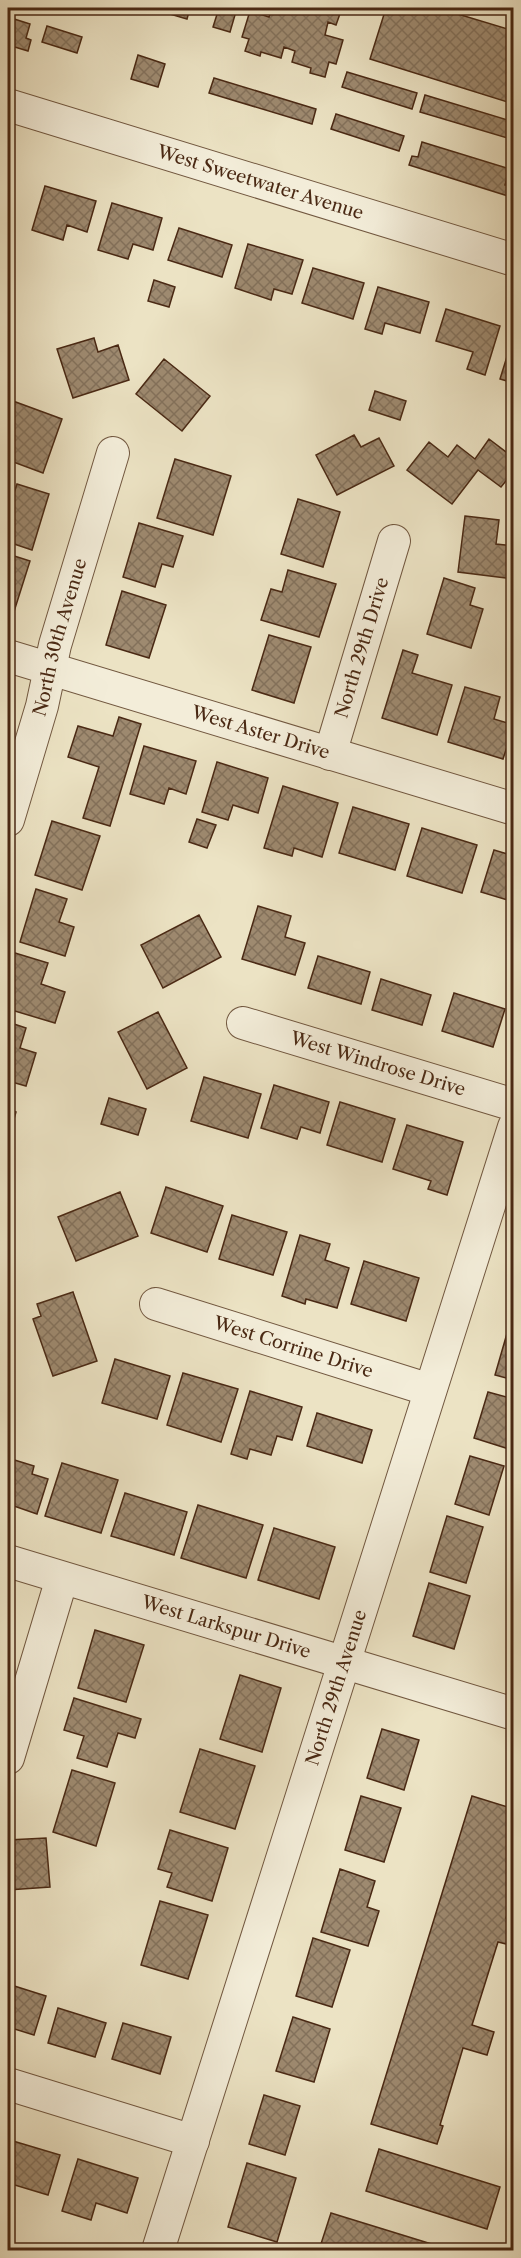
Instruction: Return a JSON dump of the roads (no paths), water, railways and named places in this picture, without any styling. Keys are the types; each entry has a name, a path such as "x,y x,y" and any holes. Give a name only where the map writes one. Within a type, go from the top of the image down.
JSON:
{"street":[{"name":"West Sweetwater Avenue","path":"8,105 513,260"},
{"name":"North 30th Avenue","path":"8,820 113,453"},
{"name":"North 29th Drive","path":"330,753 394,541"},
{"name":"West Aster Drive","path":"8,656 513,809"},
{"name":"West Windrose Drive","path":"243,1023 513,1105"},
{"name":"North 29th Avenue","path":"158,2250 513,1127"},
{"name":"West Corrine Drive","path":"156,1304 430,1390"},
{"name":"West Larkspur Drive","path":"8,1561 513,1714"},
{"path":"8,1758 62,1578"},
{"path":"8,2084 193,2141"}]}
